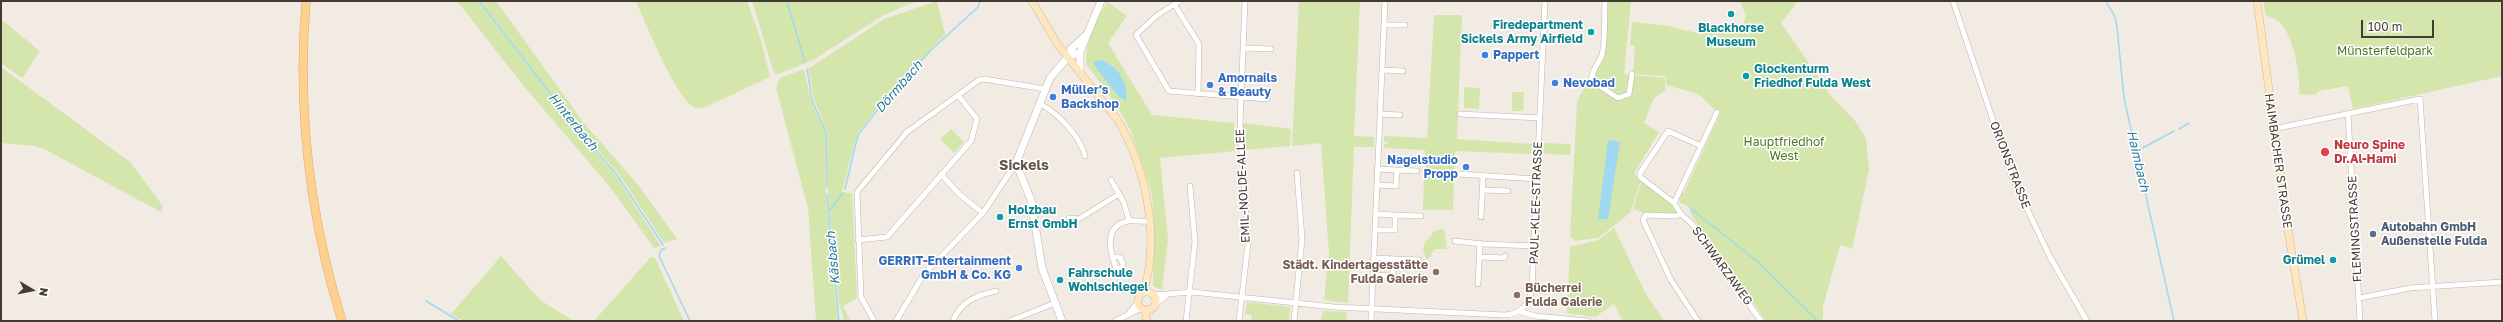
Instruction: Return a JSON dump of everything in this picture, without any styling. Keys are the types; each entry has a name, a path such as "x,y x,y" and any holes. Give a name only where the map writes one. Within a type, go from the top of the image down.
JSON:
{"main road":[{"path":"306,1 304,88 309,163 319,228 342,321"},
{"path":"1032,1 1068,57 1125,133 1142,178 1150,221 1147,277 1143,293 1144,307 1148,321"},
{"name":"HAIMBACHER STRASSE","path":"2257,1 2273,129 2303,321"},
{"path":"1144,307 1156,304 1147,277"},
{"path":"1143,293 1153,294"}],"street":[{"path":"1080,72 1080,52 1086,34 1101,1"},
{"path":"1180,1 1140,29 1136,37 1169,91 1267,99"},
{"name":"EMIL-NOLDE-ALLEE","path":"1239,321 1248,238 1240,151 1245,1"},
{"path":"1371,321 1384,1"},
{"name":"PAUL-KLEE-STRASSE","path":"1153,294 1167,295 1189,292 1372,309 1505,315 1519,311 1525,306 1532,288 1545,1"},
{"path":"1605,1 1603,48 1600,61 1591,76 1592,81 1618,98 1629,94 1632,74"},
{"name":"ORIONSTRASSE","path":"1953,1 2012,177 2050,257 2087,321"},
{"path":"1174,4 1199,44 1198,94"},
{"path":"1384,24 1404,25"},
{"path":"1068,57 1071,49 1086,34"},
{"path":"1243,48 1271,49"},
{"path":"896,321 924,274 983,213 1016,163 1055,70 1068,57 1080,52"},
{"path":"1382,70 1403,71"},
{"path":"874,321 861,297 856,198 858,189 907,132 958,95 984,79 1046,89"},
{"path":"858,240 887,237 971,141 977,126 975,114 958,95"},
{"path":"2273,129 2420,99 2435,321"},
{"path":"1040,104 1060,119 1083,146 1085,156"},
{"path":"1700,146 1668,131 1640,173 1640,177 1674,203 1717,112"},
{"path":"1380,114 1400,115"},
{"path":"1460,114 1540,118"},
{"name":"FLEMINGSTRASSE","path":"2348,114 2360,321"},
{"path":"1016,163 1031,200 1042,268 1062,321"},
{"path":"1377,169 1417,171"},
{"path":"1377,185 1396,186 1397,170"},
{"path":"1294,321 1302,239 1296,173"},
{"path":"942,174 960,195 983,213"},
{"path":"1458,174 1537,180"},
{"path":"1481,217 1483,177"},
{"path":"1111,180 1124,203 1129,221"},
{"path":"1186,321 1195,242 1190,186"},
{"path":"1482,190 1508,191"},
{"path":"1069,218 1079,219 1119,194"},
{"name":"SCHWARZAWEG","path":"1674,203 1681,214 1692,224 1761,321"},
{"path":"1376,214 1421,216"},
{"path":"1375,230 1395,230 1395,214"},
{"path":"1681,214 1676,216 1646,215 1643,220 1671,280 1698,321"},
{"path":"1112,257 1109,243 1112,233 1120,224 1129,221 1150,221"},
{"path":"1455,241 1534,246"},
{"path":"1478,284 1480,243"},
{"path":"1480,257 1504,258 1505,256"},
{"path":"1374,258 1419,260"},
{"path":"1373,275 1393,276 1394,259"},
{"path":"2359,298 2410,288 2502,282"},
{"path":"952,321 963,305 971,299 996,291"},
{"path":"1156,304 1167,295"},
{"path":"1010,321 1021,319 1055,303"},
{"path":"1525,306 1530,318"},
{"path":"1115,321 1144,307"},
{"path":"1519,311 1530,318 1588,321"}],"green space":[{"path":"457,1 477,1 484,9 575,127 616,176 661,246 654,248 610,187 523,85"},
{"path":"480,1 496,1 583,122 639,186 677,239 664,243 619,174 576,126"},
{"path":"636,1 747,1 761,40 770,77 706,107 694,107 687,101 670,75"},
{"path":"752,1 914,2 882,16 813,60 776,75 774,73"},
{"path":"937,1 945,34 881,103 857,134 842,192 852,193 857,298 843,306 850,321 842,321 844,318 839,304 828,194 827,133 814,99 808,69 884,19"},
{"path":"1299,1 1360,1 1354,136 1374,137 1374,147 1354,147 1348,303 1324,300 1329,254 1321,143 1292,146"},
{"path":"1608,1 1631,1 1624,74 1665,78 1665,91 1654,98 1644,123 1659,132 1634,174 1641,180 1630,213 1598,238 1575,241 1570,236 1577,102 1587,82 1595,74 1603,58"},
{"name":"Hauptfriedhof West","path":"1740,1 1798,1 1781,23 1832,97 1856,122 1866,138 1869,170 1852,249 1840,245 1823,307 1823,321 1766,321 1696,222 1690,212 1691,208 1679,202 1682,192 1684,193 1720,114 1698,94 1666,85 1666,76 1633,74 1635,46 1630,45 1632,22 1668,26 1697,33 1740,25 1744,22 1746,16"},
{"name":"Münsterfeldpark","path":"2264,1 2502,1 2502,76 2353,109 2348,86 2318,91 2315,95 2299,94 2299,76 2292,44 2283,26 2277,20 2265,15"},
{"path":"1108,2 1127,16 1108,43 1152,115 1234,123 1235,151 1160,158 1168,240 1162,290 1153,286 1154,221 1152,195 1145,172 1130,129 1117,106 1087,65 1086,57 1089,40 1099,16"},
{"path":"1434,15 1462,15 1457,139 1532,144 1531,154 1455,151 1454,172 1425,171 1425,150 1384,148 1384,144 1387,144 1388,142 1384,141 1384,136 1427,138"},
{"path":"3,21 40,51 22,78 1,63 1,22"},
{"path":"1,67 130,162 160,202 163,207 161,212 46,150 35,146 1,143"},
{"path":"804,69 811,100 825,133 826,195 838,321 816,321 808,208 776,88 780,78"},
{"path":"1464,87 1480,88 1479,109 1464,108"},
{"path":"1512,92 1524,92 1523,111 1512,111"},
{"path":"1243,123 1291,129 1290,146 1243,150"},
{"path":"951,129 964,142 954,153 940,139"},
{"path":"1544,143 1571,144 1570,155 1544,154"},
{"path":"1424,175 1454,177 1453,210 1423,210"},
{"path":"1642,180 1677,208 1677,213 1643,213 1633,209"},
{"path":"1614,228 1646,294 1664,321 1623,321 1614,304 1595,317 1567,313 1570,247 1598,240"},
{"path":"1444,229 1447,249 1435,249 1428,259 1426,259 1423,251 1425,241 1429,239 1434,231"},
{"path":"501,256 540,300 574,321 463,321 451,314"},
{"path":"651,257 655,258 684,321 594,321"},
{"path":"1247,302 1290,307 1289,321 1251,320 1252,315 1245,314"},
{"path":"1323,311 1347,312 1346,321 1321,321"}],"water":[{"path":"1101,60 1112,66 1121,76 1126,88 1126,101 1119,97 1094,65 1094,62"},
{"path":"1608,140 1620,142 1608,219 1598,219"}],"waterway":[{"name":"Hinterbach","path":"479,1 576,127 617,175 663,245"},
{"name":"Käsbach","path":"787,1 805,62"},
{"name":"Dörmbach","path":"845,189 858,135 882,104 931,50 978,7 980,1"},
{"name":"Haimbach","path":"2106,1 2115,17 2124,98 2174,321"},
{"name":"Käsbach","path":"807,69 812,100 826,133 827,187"},
{"path":"2179,129 2189,123"},
{"path":"2137,151 2174,131"},
{"name":"Dörmbach","path":"828,212 843,193"},
{"name":"Käsbach","path":"827,194 839,321"},
{"path":"1689,207 1758,262 1818,321"},
{"name":"Hinterbach","path":"665,248 661,250 659,256 690,321"},
{"path":"426,301 459,321"}],"place":[{"name":"Blackhorse Museum","path":"1731,14"},
{"name":"Firedepartment Sickels Army Airfield","path":"1591,32"},
{"name":"Pappert","path":"1485,55"},
{"name":"Glockenturm Friedhof Fulda West","path":"1746,76"},
{"name":"Nevobad","path":"1555,83"},
{"name":"Amornails & Beauty","path":"1210,85"},
{"name":"Müller's Backshop","path":"1053,97"},
{"name":"Neuro Spine Dr.Al-Hami","path":"2325,152"},
{"name":"Nagelstudio Propp","path":"1466,167"},
{"name":"Holzbau Ernst GmbH","path":"1000,217"},
{"name":"Autobahn GmbH Außenstelle Fulda","path":"2373,234"},
{"name":"Grümel","path":"2333,260"},
{"name":"GERRIT-Entertainment GmbH & Co. KG","path":"1019,268"},
{"name":"Städt. Kindertagesstätte Fulda Galerie","path":"1436,272"},
{"name":"Fahrschule Wohlschlegel","path":"1060,280"},
{"name":"Bücherrei Fulda Galerie","path":"1517,295"}],"district":[{"name":"Sickels","path":"1024,166"}]}
